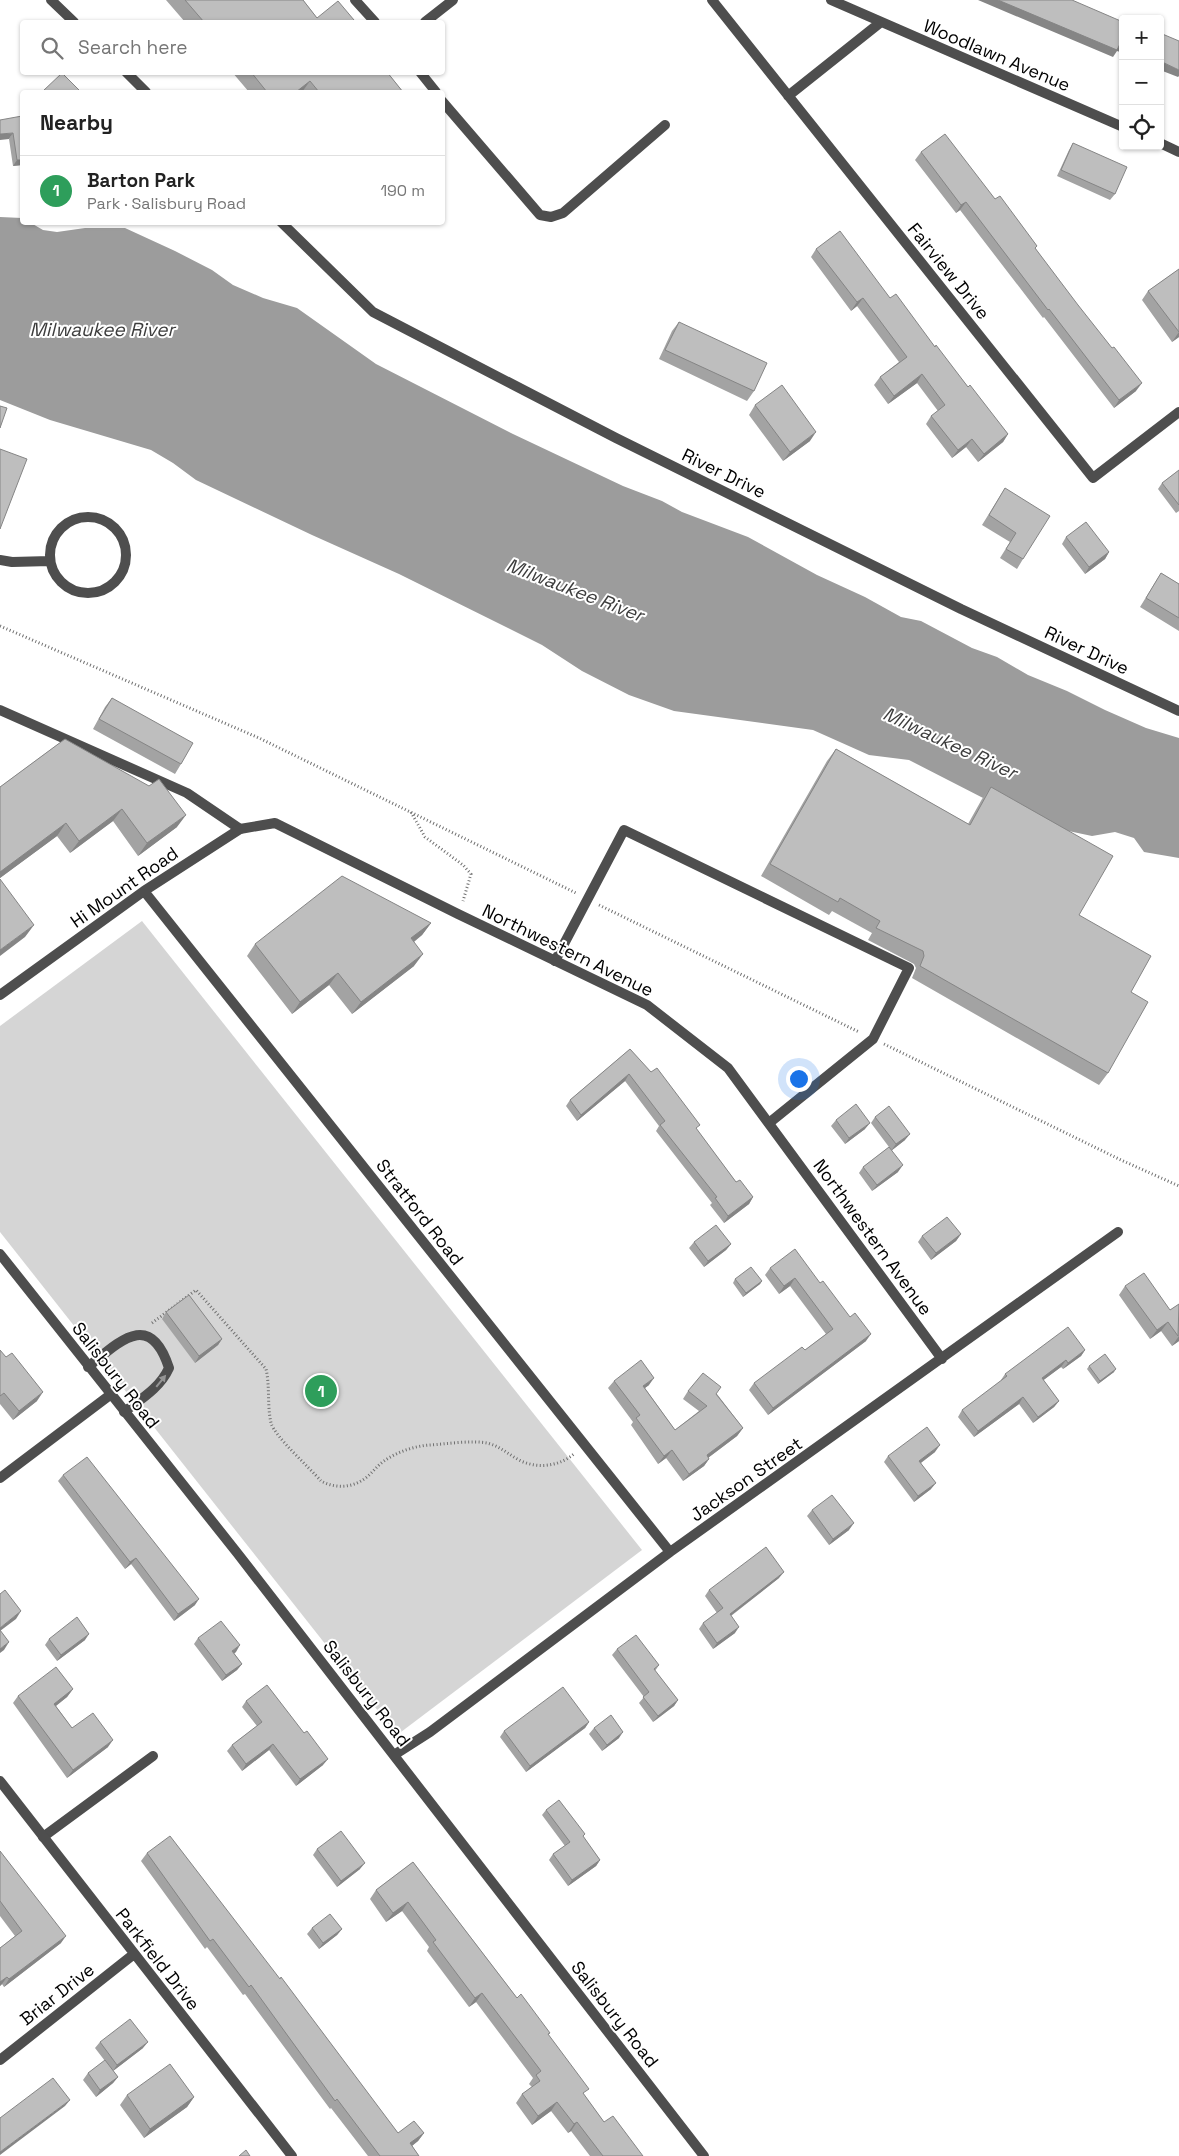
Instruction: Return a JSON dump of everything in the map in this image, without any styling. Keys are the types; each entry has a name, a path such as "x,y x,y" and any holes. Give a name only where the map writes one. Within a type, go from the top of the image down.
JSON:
{"street":[{"path":"51,0 72,20"},
{"path":"355,0 373,20"},
{"path":"427,20 452,0"},
{"name":"Fairview Drive","path":"712,0 1093,478 1179,412"},
{"name":"Woodlawn Avenue","path":"831,0 1119,125"},
{"path":"788,96 881,22"},
{"path":"129,75 144,90"},
{"path":"422,75 434,90"},
{"path":"445,104 540,215 551,217 564,213 665,124"},
{"path":"1164,145 1179,152"},
{"name":"River Drive","path":"284,225 373,312 616,438 952,604 1179,711"},
{"path":"82,517 94,517 105,521 115,528 122,538 126,549 125,562 120,574 112,584 94,592 74,590 63,583 55,573 50,561 50,549 54,538 61,528 71,521 82,517"},
{"path":"0,560 12,562 50,561"},
{"path":"0,710 187,793 240,829"},
{"name":"Hi Mount Road","path":"0,995 144,891 240,829 275,823"},
{"name":"Northwestern Avenue","path":"275,823 647,1005 728,1068 942,1359"},
{"path":"555,961 624,830 909,968 873,1039 769,1123"},
{"name":"Stratford Road","path":"144,891 670,1552"},
{"name":"Jackson Street","path":"394,1755 438,1726 670,1552 1118,1232"},
{"name":"Salisbury Road","path":"0,1254 238,1554 704,2156"},
{"path":"88,1367 118,1343 132,1336 142,1334 151,1337 170,1368 164,1379 153,1390 124,1412"},
{"path":"0,1478 110,1395"},
{"path":"43,1837 153,1756"},
{"name":"Parkfield Drive","path":"0,1781 292,2156"},
{"name":"Briar Drive","path":"0,2060 134,1954"}],"path":[{"path":"0,626 259,738 1112,1156 1179,1186"},
{"path":"411,811 425,837 463,865 471,874 458,914"},
{"path":"142,1334 150,1325 196,1290 266,1368 273,1429 321,1481 333,1486 341,1487 359,1482 391,1457 407,1450 430,1445 486,1442 520,1460 544,1466 556,1465 566,1461 585,1446"}],"shaded area":[{"path":"142,921 642,1550 397,1735 0,1232 0,1026"}],"water":[{"name":"Milwaukee River","path":"0,217 20,218 20,225 34,225 43,230 57,232 85,228 125,228 212,270 233,285 263,298 297,308 376,364 513,434 623,486 662,501 682,512 748,537 817,575 865,597 901,617 921,621 972,648 997,657 1028,675 1146,728 1179,738 1179,858 1144,852 1134,838 1115,832 1092,836 1059,829 987,800 909,760 869,755 813,730 674,711 629,695 582,671 542,645 399,574 196,480 151,450 50,420 0,400"}],"building":[{"path":"185,0 303,0 317,18 338,1 354,20 202,20"},
{"path":"998,0 1072,0 1119,20 1119,46 1117,50"},
{"path":"1164,35 1179,41 1179,70 1164,63"},
{"path":"60,75 64,75 79,90 44,90"},
{"path":"253,75 389,75 401,90 317,90 310,81 299,90 265,90"},
{"path":"20,116 20,160 17,160 13,133 0,134 0,120"},
{"path":"945,134 995,199 1000,196 1037,246 1035,248 1078,305 1142,383 1119,400 966,202 961,205 921,152"},
{"path":"1073,143 1127,167 1115,194 1061,170"},
{"path":"840,231 890,298 896,294 935,347 936,345 968,387 970,385 1008,434 984,454 972,439 958,450 931,416 945,405 922,374 894,396 880,377 907,357 863,298 857,302 816,249"},
{"path":"1179,269 1179,332 1148,291"},
{"path":"679,322 767,363 754,391 665,350"},
{"path":"782,385 816,432 790,452 755,405"},
{"path":"0,406 7,408 0,428"},
{"path":"0,449 27,459 0,529"},
{"path":"1179,470 1179,505 1162,483"},
{"path":"1005,488 1050,516 1023,559 1006,549 1016,533 989,515"},
{"path":"1086,522 1109,552 1089,567 1066,537"},
{"path":"1161,573 1179,584 1179,618 1146,598"},
{"path":"112,698 193,743 181,764 99,719"},
{"path":"65,739 149,786 159,779 186,815 147,843 122,809 79,841 66,823 0,872 0,787"},
{"path":"836,749 970,825 991,787 1113,856 1079,915 1151,956 1131,992 1148,1002 1108,1073 920,966 924,956 923,951 876,928 880,921 840,898 838,902 770,864"},
{"path":"342,876 431,923 411,938 423,954 361,1002 338,973 300,1002 255,944"},
{"path":"0,879 34,925 0,950"},
{"path":"630,1049 651,1072 657,1068 700,1125 696,1128 736,1182 740,1180 753,1197 728,1216 715,1198 717,1197 660,1125 665,1121 629,1074 581,1115 570,1100"},
{"path":"856,1104 870,1123 849,1138 836,1120"},
{"path":"889,1106 910,1134 896,1144 875,1117"},
{"path":"889,1147 903,1165 877,1185 863,1167"},
{"path":"947,1217 961,1234 936,1253 922,1236"},
{"path":"716,1225 731,1244 708,1261 694,1242"},
{"path":"795,1249 820,1283 823,1281 850,1317 855,1313 871,1334 773,1408 754,1383 802,1347 805,1350 833,1329 795,1278 784,1286 770,1268"},
{"path":"751,1267 762,1281 746,1293 735,1279"},
{"path":"1144,1273 1170,1310 1179,1304 1178,1336 1168,1322 1157,1330 1125,1286"},
{"path":"189,1295 222,1339 199,1356 166,1312"},
{"path":"1068,1327 1085,1350 1068,1363 1066,1360 1042,1378 1059,1401 1038,1417 1023,1397 978,1431 962,1410 1007,1376 1005,1374"},
{"path":"0,1350 6,1357 12,1353 43,1392 19,1411 4,1393 0,1396"},
{"path":"1105,1354 1116,1369 1100,1381 1089,1366"},
{"path":"641,1360 654,1378 643,1386 675,1430 707,1406 688,1391 703,1373 721,1387 716,1394 743,1428 707,1455 709,1459 689,1474 672,1450 664,1456 636,1418 640,1415 614,1381"},
{"path":"927,1427 940,1445 919,1461 936,1483 918,1496 888,1456"},
{"path":"87,1457 199,1599 178,1614 136,1558 130,1562 63,1475"},
{"path":"832,1495 854,1523 833,1539 812,1510"},
{"path":"766,1547 784,1572 730,1614 739,1627 717,1643 703,1623 723,1608 709,1590"},
{"path":"5,1590 21,1611 0,1628 0,1594"},
{"path":"77,1617 89,1634 61,1655 49,1639"},
{"path":"221,1621 240,1645 232,1651 242,1664 226,1675 198,1638"},
{"path":"0,1630 9,1642 0,1649"},
{"path":"636,1635 659,1665 654,1669 678,1700 658,1716 643,1697 649,1692 617,1649"},
{"path":"56,1667 73,1689 54,1704 72,1728 93,1713 113,1740 73,1770 18,1696"},
{"path":"267,1685 304,1733 307,1731 328,1759 300,1779 273,1744 246,1764 232,1745 262,1722 246,1701"},
{"path":"563,1687 589,1722 530,1766 504,1731"},
{"path":"611,1715 623,1732 607,1745 594,1728"},
{"path":"559,1800 585,1834 583,1836 600,1860 572,1880 553,1854 570,1842 546,1810"},
{"path":"341,1831 365,1863 341,1881 317,1849"},
{"path":"170,1836 280,1979 281,1977 398,2133 414,2121 424,2133 410,2143 419,2156 380,2156 337,2099 335,2101 251,1985 249,1987 213,1939 210,1941 147,1853"},
{"path":"0,1851 66,1936 9,1979 7,1977 0,1982 0,1948 22,1931 0,1901"},
{"path":"413,1862 517,1998 521,1994 550,2033 548,2034 589,2089 583,2093 604,2122 613,2116 643,2156 603,2156 577,2122 574,2124 557,2102 538,2116 522,2094 540,2081 536,2075 541,2071 482,1993 475,1998 433,1942 436,1940 408,1902 393,1913 376,1890"},
{"path":"330,1914 342,1929 323,1943 312,1928"},
{"path":"130,2019 148,2042 117,2065 100,2042"},
{"path":"105,2060 118,2077 100,2090 88,2073"},
{"path":"170,2064 194,2097 150,2129 127,2095"},
{"path":"53,2078 70,2100 0,2152 0,2118"},
{"path":"246,2150 250,2156 239,2156"}],"place":[{"name":"Barton Park","path":"321,1391"}]}
